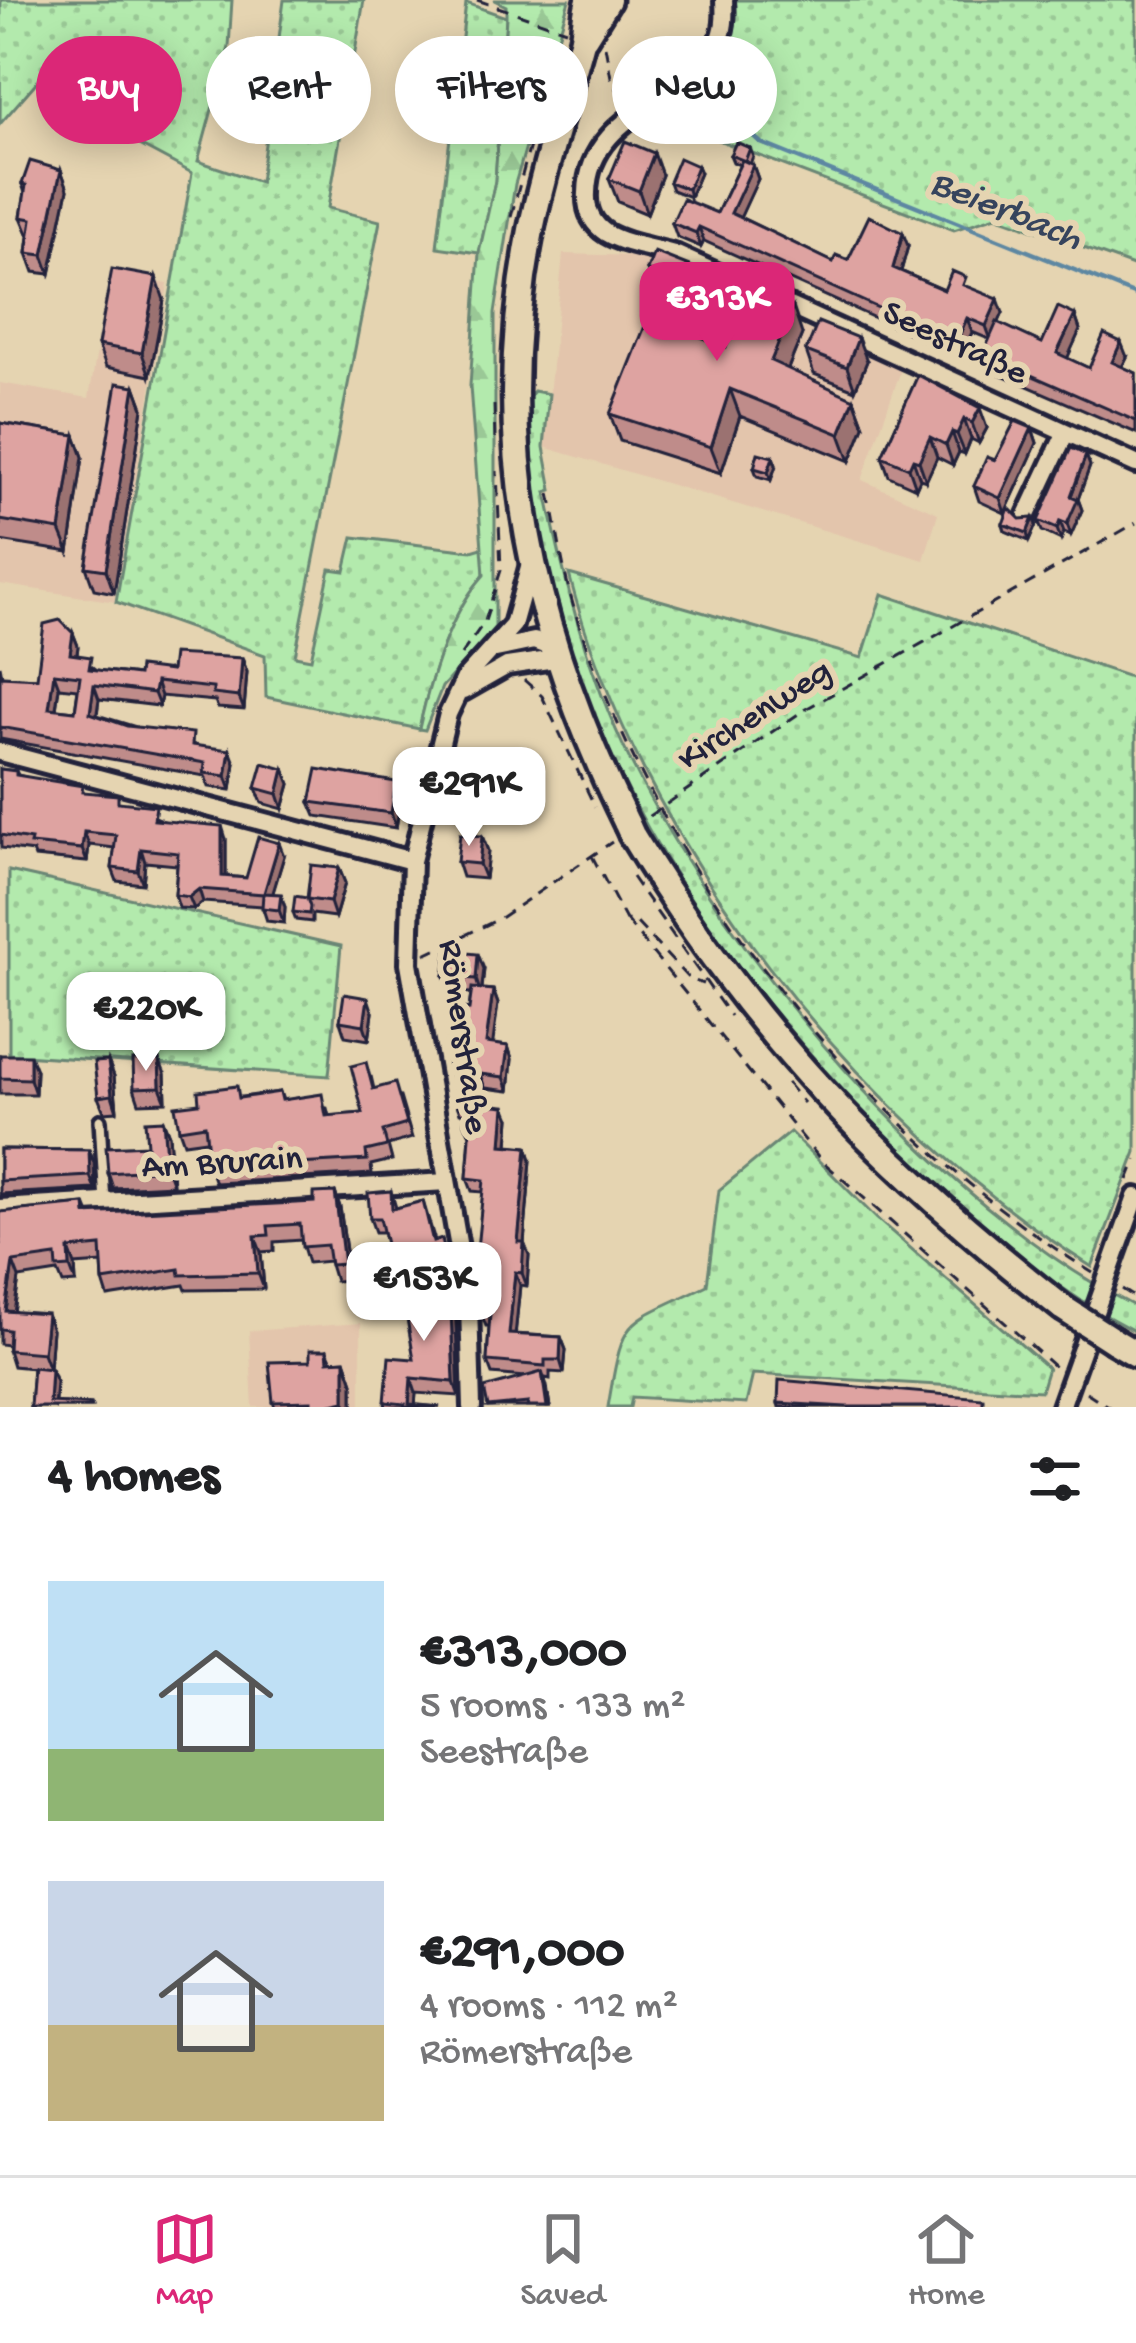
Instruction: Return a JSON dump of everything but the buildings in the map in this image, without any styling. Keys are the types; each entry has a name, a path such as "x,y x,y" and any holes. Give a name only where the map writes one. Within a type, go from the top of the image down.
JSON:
{"main road":[{"name":"Römerstraße","path":"589,0 594,42"},
{"name":"Römerstraße","path":"608,0 554,127 516,330 514,428 531,562 554,654 633,827 728,981 809,1081 936,1206 1063,1307 1125,1348"}],"street":[{"path":"721,36 724,0"},
{"name":"Seestraße","path":"612,136 599,149 586,189 592,220 615,238 677,255 1136,464"},
{"path":"1027,515 1065,434"},
{"name":"Römerstraße","path":"472,1407 470,1305 409,962 412,861 454,700 465,678 495,651 513,626 531,562"},
{"path":"495,651 534,641 554,654"},
{"path":"454,700 482,677 554,654"},
{"path":"0,752 412,861"},
{"name":"Am Brurain","path":"0,1208 447,1183"},
{"path":"1060,1407 1136,1197"}],"lane":[{"path":"100,1120 105,1203"}],"path":[{"path":"477,0 543,20"},
{"path":"594,42 612,79"},
{"path":"550,494 577,616 632,754 762,962 827,1043 962,1177 1028,1232 1105,1280"},
{"name":"Kirchenweg","path":"409,962 499,919 804,710 1136,523"},
{"path":"475,633 495,651"},
{"path":"508,666 542,696 600,817"},
{"path":"592,856 626,920 821,1160 1071,1381 1109,1407"},
{"path":"626,920 635,921 689,979 704,985"}],"shaded area":[{"path":"563,254 639,256 901,370 862,480 938,513 924,560 544,447"},
{"path":"110,274 168,284 116,602 0,584 0,383 89,398"},
{"path":"361,1323 361,1407 253,1407 249,1331"}],"green space":[{"path":"1,0 232,0 230,36 206,36 206,132 198,161 260,182 265,144 339,144 328,208 380,221 295,656 311,659 330,569 345,571 353,537 472,551 485,547 484,576 451,627 419,729 266,697 265,655 116,602 192,173 138,144 182,144 182,36 36,36 36,83 0,124"},
{"path":"284,0 364,0 358,36 279,36"},
{"path":"494,0 569,0 558,36 505,36 506,6"},
{"name":"Beierbach","path":"735,0 1136,0 1136,267 996,216 954,230 729,144 777,144 777,36 732,36"},
{"path":"466,3 506,17 505,36 462,36"},
{"path":"449,144 497,144 495,181 479,253 437,247"},
{"path":"497,144 527,144 515,184 495,313 495,627 442,687 425,730 419,729 442,648 484,575 470,386 479,253 495,181"},
{"path":"534,391 549,394 544,447 552,490 546,492 579,629 615,728 672,836 781,994 845,1070 914,1142 986,1206 1061,1262 1136,1307 1136,1332 1035,1268 915,1164 811,1056 744,974 685,890 634,802 592,710 560,613 538,510 526,401"},
{"path":"569,574 862,658 882,594 1136,679 1136,1152 1092,1267 1005,1206 922,1135 842,1054 769,967 703,873 647,775 601,675"},
{"path":"9,871 341,946 329,1076 9,1054"},
{"path":"790,1132 877,1219 1048,1368 1041,1391 753,1374 746,1404 632,1397 630,1407 608,1407 618,1353 632,1326 707,1285 719,1190"}],"waterway":[{"name":"Beierbach","path":"763,144 1136,295"}]}
